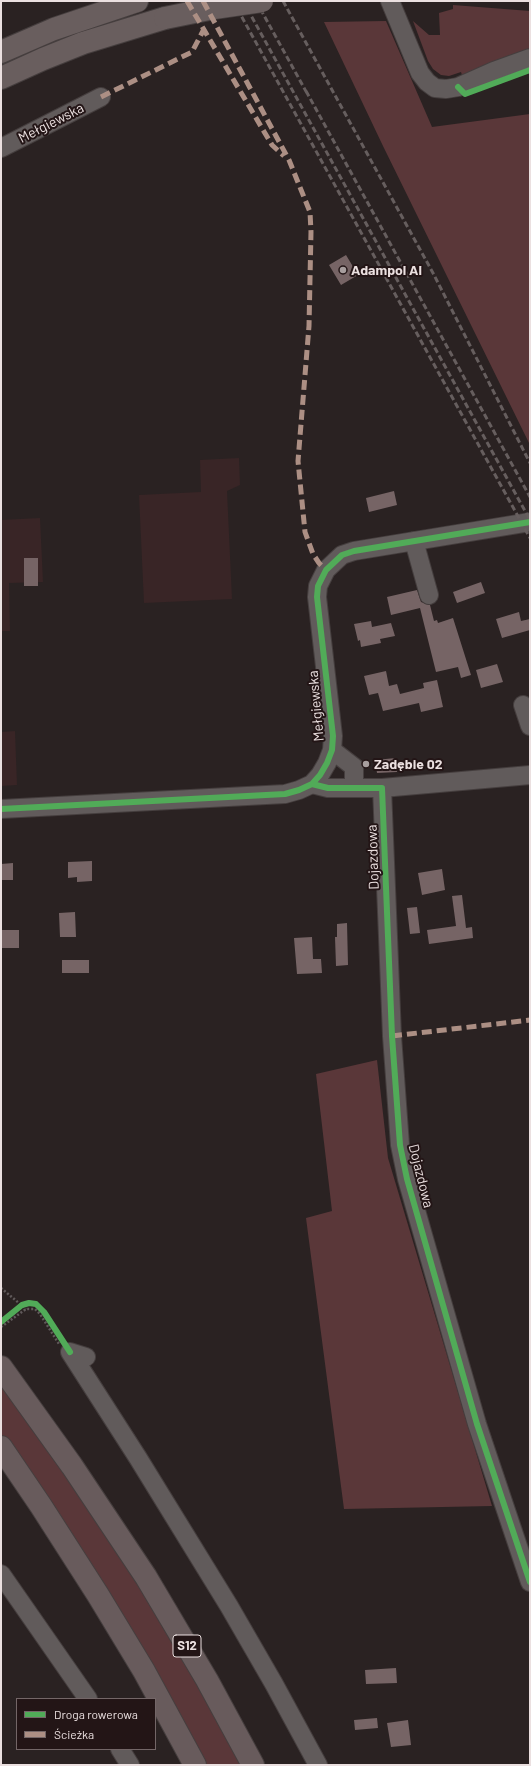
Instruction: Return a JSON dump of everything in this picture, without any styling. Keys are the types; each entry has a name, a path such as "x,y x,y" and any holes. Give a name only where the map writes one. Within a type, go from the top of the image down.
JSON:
{"highway":[{"name":"S12","path":"1,1367 72,1466 146,1577 207,1680 253,1765"},
{"path":"1,1447 102,1602 144,1671 195,1765"}],"main road":[{"path":"1,52 61,26 137,1"},
{"path":"1,78 68,49 165,18 214,8 262,1"}],"street":[{"path":"390,1 420,73 427,82 435,88 446,89 458,86 530,58"},
{"name":"Mełgiewska","path":"1,148 101,97"},
{"name":"Mełgiewska","path":"312,784 320,775 332,750 333,736 331,706 318,611 318,586 326,570 342,555 354,551 530,522"},
{"path":"414,541 429,595"},
{"path":"523,705 530,726"},
{"path":"332,750 354,767 354,787"},
{"path":"1,809 285,794 312,784 328,788 382,788 530,775"},
{"name":"Dojazdowa","path":"382,788 392,1036 400,1145 408,1179 477,1424 530,1582"},
{"path":"78,1355 138,1458 229,1606 318,1765"},
{"path":"1,1574 87,1698"},
{"path":"121,1750 130,1765"}],"path":[{"path":"1,1288 24,1307"},
{"path":"1,1322 29,1303 36,1304 78,1355"},
{"path":"1,1327 17,1312"}],"shaded area":[{"path":"453,5 530,11 530,51 462,75 461,72 449,76 441,75 433,69 428,61 413,21 429,35 440,35 439,13 453,9"},
{"path":"386,21 432,127 530,114 530,445 383,146 324,22"},
{"path":"239,458 240,485 227,491 232,599 144,603 139,495 201,492 200,460"},
{"path":"40,518 43,582 9,583 10,631 1,631 1,520"},
{"path":"15,731 17,785 1,786 1,732"},
{"path":"377,1060 388,1158 492,1506 344,1509 306,1218 332,1211 316,1074"},
{"path":"1,1383 128,1564 243,1765 206,1765 33,1481 1,1436"}],"building":[{"name":"Adampol Al","path":"346,255 358,275 341,285 329,265"},
{"path":"394,491 397,505 369,512 366,498"},
{"path":"24,558 38,558 38,586 24,586"},
{"path":"481,582 485,593 457,603 453,592"},
{"path":"417,590 421,602 430,605 434,621 437,620 438,623 453,618 471,675 461,678 458,667 436,672 420,608 391,615 387,597"},
{"path":"519,612 521,621 530,619 530,630 502,638 496,619"},
{"path":"371,621 372,627 391,623 395,636 380,639 381,643 361,647 354,624"},
{"path":"497,664 503,682 481,688 476,670"},
{"path":"386,671 389,686 397,684 400,694 424,688 423,683 437,680 443,707 421,712 419,703 383,711 378,693 369,695 364,676"},
{"path":"396,758 397,772 377,773 375,760"},
{"path":"92,861 92,881 77,882 77,877 68,878 68,862"},
{"path":"13,863 13,880 1,880 1,864"},
{"path":"442,869 445,890 422,895 418,873"},
{"path":"462,895 466,928 472,927 473,938 429,944 427,930 456,926 452,896"},
{"path":"417,907 420,933 410,934 407,908"},
{"path":"75,912 76,937 60,937 59,913"},
{"path":"347,923 348,965 336,966 335,937 337,937 337,924"},
{"path":"1,930 19,930 19,948 1,948"},
{"path":"312,937 313,959 321,959 322,973 297,974 294,938"},
{"path":"62,960 89,960 89,973 62,973"},
{"path":"396,1668 397,1683 366,1684 365,1670"},
{"path":"377,1718 378,1728 355,1730 354,1720"},
{"path":"408,1720 411,1745 391,1747 387,1723"}],"railway":[{"path":"233,1 530,538"},
{"path":"243,1 530,520"},
{"path":"256,1 308,95"},
{"path":"283,1 433,273 530,463"},
{"path":"306,91 530,497"}],"marked path":[{"path":"187,1 272,145 284,156"},
{"path":"203,1 289,160 310,212 309,326 298,461 305,532 313,554 326,570"},
{"path":"101,97 192,52 204,29"},
{"path":"392,1036 530,1020"}],"cycle path":[{"path":"458,87 465,94 530,70"},
{"path":"1,809 285,794 312,784 320,775 327,763 332,750 333,736 317,597 318,586 326,570 342,555 354,551 530,522"},
{"path":"312,784 328,788 382,788 392,1036 400,1145 407,1179 477,1424 530,1582"},
{"path":"1,1322 22,1305 29,1303 36,1304 44,1312 70,1352"}],"place":[{"name":"Adampol Al","path":"343,270"},
{"name":"Zadębie 02","path":"366,764"}]}
